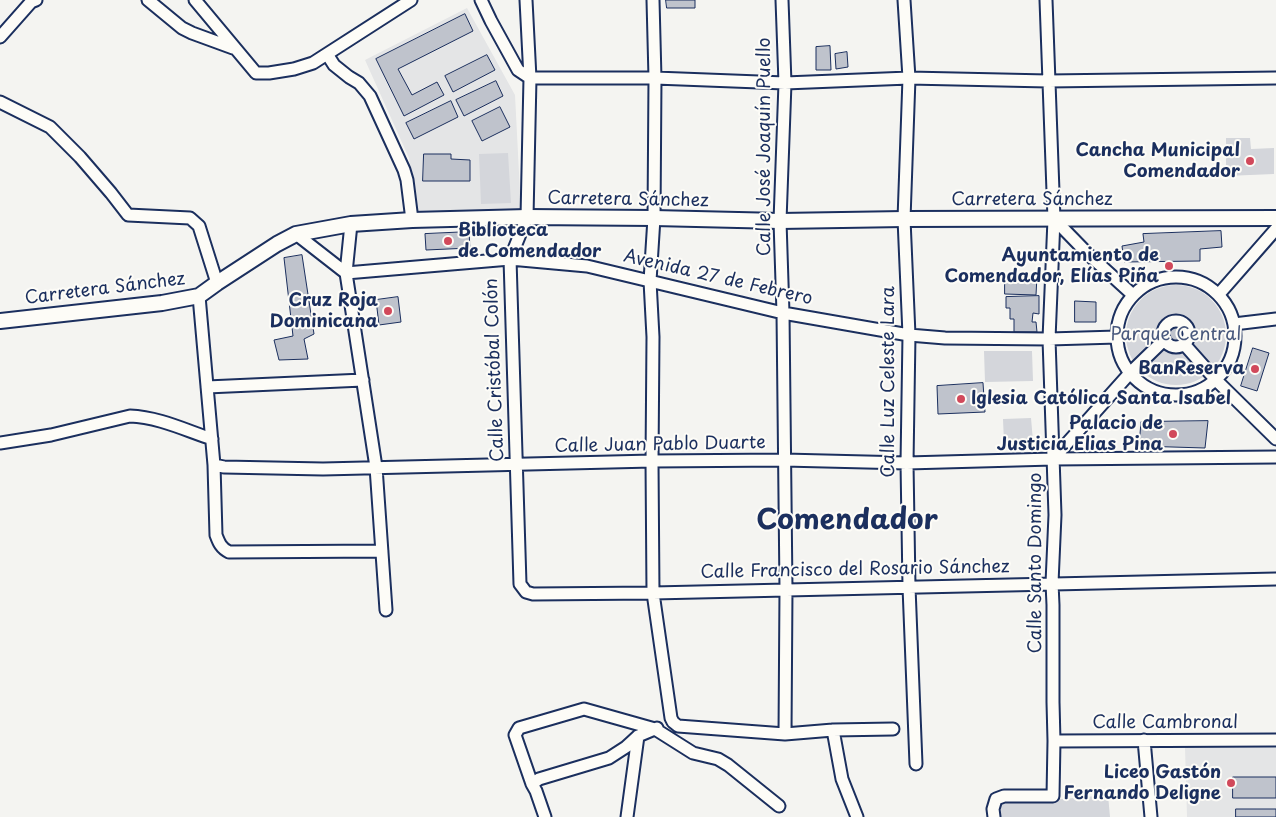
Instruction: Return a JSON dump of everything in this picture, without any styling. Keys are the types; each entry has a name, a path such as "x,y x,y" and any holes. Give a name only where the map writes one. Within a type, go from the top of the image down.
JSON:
{"main road":[{"name":"Carretera Sánchez","path":"0,322 162,303 199,296 277,244 296,234 351,224 412,220 527,217 780,221 1276,218"}],"street":[{"path":"0,37 10,28 31,2 36,0"},
{"path":"148,0 182,28 235,49"},
{"path":"195,0 256,74 294,69 313,62 411,0"},
{"path":"481,0 518,70 530,78 655,78 785,83 909,78 1048,80 1276,78"},
{"name":"Calle Cristóbal Colón","path":"526,0 530,78 527,217 510,259 520,584 526,592"},
{"path":"654,0 654,218 650,281 653,337 653,593 669,713 673,722 678,726 785,734 833,730 893,729"},
{"name":"Calle José Joaquín Puello","path":"782,0 785,83 780,221 786,589 785,734"},
{"name":"Calle Luz Celeste Lara","path":"904,0 909,78 904,219 909,335 907,463 909,587 916,764"},
{"name":"Calle Santo Domingo","path":"994,817 996,799 1004,796 1053,796 1052,584 1055,515 1049,339 1054,219 1046,0"},
{"path":"327,54 334,65 348,77 359,83 370,96 404,170 412,220"},
{"path":"0,102 50,127 86,164 128,215 190,218 199,226 217,283"},
{"path":"1054,219 1088,254 1133,295"},
{"path":"351,224 346,273 376,468 386,610"},
{"path":"1218,294 1276,229"},
{"path":"296,234 346,273"},
{"name":"Avenida 27 de Febrero","path":"346,273 510,259 587,266 783,313 909,335 945,338 1049,339 1117,337"},
{"path":"1166,277 1185,277 1203,283 1218,294 1229,308 1236,339 1233,354 1226,368 1216,380 1200,390 1181,395 1153,390 1144,386 1130,373 1120,356 1117,337 1118,322 1124,308 1133,295 1148,284 1166,277"},
{"path":"199,296 214,465 216,535 218,543 229,552 382,551"},
{"path":"1234,324 1276,319"},
{"path":"1179,321 1187,327 1187,340 1184,344 1175,347 1170,346 1164,340 1163,332 1169,322 1179,321"},
{"path":"1053,459 1130,373 1164,340"},
{"path":"1184,344 1216,380 1276,439"},
{"path":"207,387 363,380"},
{"path":"0,442 51,435 130,416 166,423 212,440"},
{"name":"Calle Juan Pablo Duarte","path":"214,465 224,467 376,468 652,461 784,460 907,463 1053,459 1276,457"},
{"name":"Calle Francisco del Rosario Sánchez","path":"526,592 533,594 653,593 1276,578"},
{"path":"545,817 515,735 519,728 584,709 655,729 693,753 718,759 779,806"},
{"path":"532,784 539,779 609,758 626,747 638,736 673,722"},
{"path":"833,730 842,779 857,817"},
{"path":"627,817 638,736"},
{"path":"1144,740 1151,817"},
{"name":"Calle Cambronal","path":"1054,741 1276,740"}],"shaded area":[{"path":"467,8 515,95 521,212 414,214 409,158 365,60"},
{"name":"Liceo Gastón Fernando Deligne","path":"1185,747 1276,748 1276,817 1187,817"}],"green space":[{"name":"Cancha Municipal Comendador","path":"1226,138 1250,138 1251,149 1274,148 1274,174 1226,176"},
{"path":"508,153 511,203 481,204 479,154"},
{"name":"Parque Central","path":"1166,285 1186,285 1195,288 1212,299 1223,316 1226,325 1226,345 1223,354 1212,371 1195,382 1186,385 1166,385 1148,377 1134,363 1126,345 1126,325 1134,307 1148,293"},
{"path":"984,351 1032,351 1033,381 985,382"},
{"path":"1031,418 1033,441 1004,443 1003,419"},
{"path":"1108,795 1110,817 1001,817 1001,801 1064,799"}],"building":[{"path":"666,0 695,0 695,8 667,8"},
{"path":"465,14 473,31 398,69 412,95 437,82 444,95 404,116 376,59"},
{"path":"830,46 831,70 816,70 816,47"},
{"path":"847,52 848,67 836,69 835,54"},
{"path":"487,55 495,70 453,92 445,76"},
{"path":"496,81 503,96 464,116 456,100"},
{"path":"451,101 458,117 414,139 406,123"},
{"path":"500,107 510,127 482,141 472,121"},
{"path":"424,154 451,154 451,159 470,160 470,181 423,181"},
{"path":"1221,231 1222,247 1200,249 1200,261 1124,262 1122,246 1144,242 1143,234"},
{"name":"Biblioteca de Comendador","path":"469,232 470,248 426,250 425,234"},
{"path":"302,255 314,334 304,339 308,359 279,360 274,340 293,336 284,258"},
{"path":"1005,276 1037,276 1036,295 1005,294"},
{"path":"1039,296 1039,314 1033,313 1032,322 1036,322 1037,332 1014,332 1014,319 1010,319 1010,308 1006,308 1006,297"},
{"name":"Cruz Roja Dominicana","path":"398,297 401,322 379,325 376,300"},
{"path":"1075,301 1096,302 1096,322 1075,322"},
{"path":"1176,324 1182,327 1185,333 1182,339 1176,342 1170,339 1167,333 1170,327"},
{"name":"BanReserva","path":"1253,348 1269,353 1257,391 1241,386"},
{"name":"Iglesia Católica Santa Isabel","path":"983,383 985,412 938,414 937,386"},
{"name":"Palacio de Justicia Elias Pina","path":"1208,421 1205,448 1139,446 1141,422"},
{"path":"1233,777 1276,777 1276,798 1233,798"},
{"path":"1236,809 1276,809 1276,817 1236,817"}],"place":[{"name":"Cancha Municipal Comendador","path":"1250,161"},
{"name":"Biblioteca de Comendador","path":"448,241"},
{"name":"Ayuntamiento de Comendador, Elías Piña","path":"1169,266"},
{"name":"Cruz Roja Dominicana","path":"388,311"},
{"name":"BanReserva","path":"1255,369"},
{"name":"Iglesia Católica Santa Isabel","path":"961,399"},
{"name":"Palacio de Justicia Elias Pina","path":"1173,434"},
{"name":"Liceo Gastón Fernando Deligne","path":"1231,783"}],"district":[{"name":"Comendador","path":"847,521"}]}
